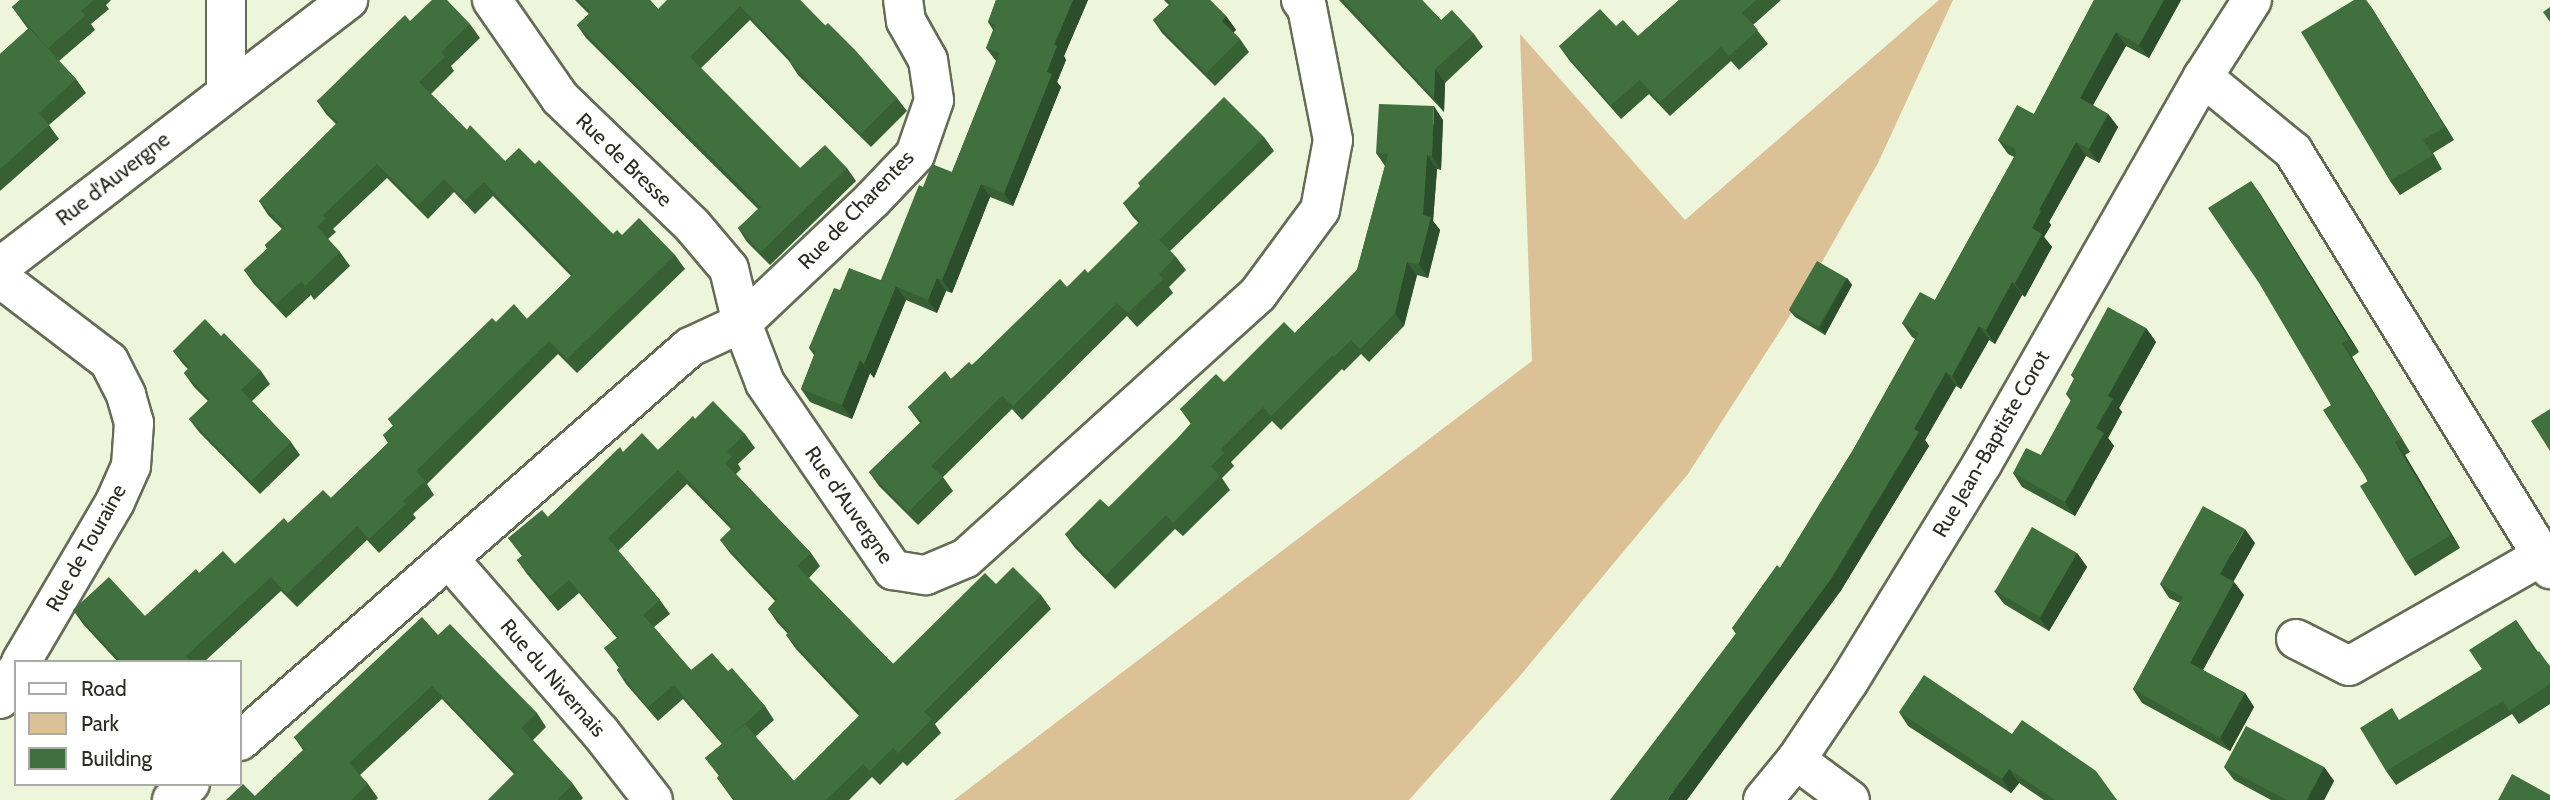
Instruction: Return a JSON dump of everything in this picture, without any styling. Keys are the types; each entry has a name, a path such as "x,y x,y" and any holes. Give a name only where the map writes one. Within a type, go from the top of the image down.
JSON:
{"street":[{"path":"226,0 226,91"},
{"name":"Rue d'Auvergne","path":"0,267 348,0"},
{"name":"Rue de Bresse","path":"492,0 560,98 692,225 729,269 742,323"},
{"name":"Rue de Charentes","path":"742,323 872,200 915,155 934,100 928,60 906,21 903,0"},
{"name":"Rue d'Auvergne","path":"742,323 765,383 893,570 926,575 966,558 1258,294 1320,210 1333,141 1307,8 1301,0"},
{"name":"Rue Jean-Baptiste Corot","path":"1763,800 1796,760 1982,464 2203,77 2252,0"},
{"path":"2203,77 2293,151 2546,563 2349,666 2297,639"},
{"name":"Rue de Touraine","path":"0,278 109,361 126,395 134,422 131,466 116,502 21,660"},
{"path":"242,739 690,347 742,323"},
{"name":"Rue du Nivernais","path":"449,559 600,732 653,800"},
{"path":"1796,760 1850,800"},
{"path":"172,800 188,786"}],"green space":[{"path":"1939,0 1953,0 1878,163 1805,292 1688,474 1519,677 1409,800 954,800 1532,361 1520,34 1685,220"}],"building":[{"path":"20,0 94,0 81,11 85,16 48,48 12,7"},
{"path":"432,0 447,0 470,24 441,52 445,57 419,82 467,130 470,125 505,161 519,148 535,164 539,160 613,234 617,230 622,235 639,218 675,255 567,359 549,341 416,471 425,481 403,501 406,504 369,539 357,526 287,594 271,577 186,656 189,660 120,660 73,610 109,577 145,616 196,569 199,573 223,551 235,564 284,518 288,523 323,490 331,498 389,442 383,435 394,425 388,419 492,318 496,322 514,304 527,319 573,274 484,182 465,200 444,179 418,205 377,164 323,215 326,218 317,227 340,252 305,286 301,282 276,304 244,270 268,248 265,245 284,227 259,201 338,122 317,101 405,15 410,21"},
{"path":"579,0 650,0 658,9 667,0 800,0 825,26 828,23 856,51 897,98 861,134 789,61 791,59 740,6 690,57 800,168 825,145 847,168 761,252 738,228 761,207 577,25 591,12"},
{"path":"996,0 1073,0 1054,45 1057,46 1047,72 1052,74 1004,193 981,184 942,280 937,278 928,300 881,280 919,185 923,187 932,164 952,172 1000,53 986,48 996,25 988,22"},
{"path":"1168,0 1210,0 1226,16 1222,21 1240,39 1206,73 1153,20 1171,3"},
{"path":"1343,0 1422,0 1441,20 1452,10 1474,34 1435,69 1434,98"},
{"path":"1679,0 1756,0 1742,13 1758,30 1729,56 1721,47 1660,102 1640,80 1611,105 1559,46 1600,9 1616,26 1623,20 1638,36"},
{"path":"2094,0 2164,0 2139,45 2116,32 2080,98 2108,114 2089,149 2076,142 2039,210 2041,211 2032,228 2042,234 2015,283 2012,282 1986,330 1979,326 1952,376 1946,372 1914,429 1919,432 1831,579 1667,800 1610,800 1737,632 1732,628 1777,565 1780,568 1853,450 1919,333 1902,323 1920,292 1935,300 2016,154 2015,149 1998,140 2017,105 2034,114"},
{"path":"2354,0 2366,0 2445,127 2423,140 2433,155 2390,181 2301,32"},
{"path":"2550,7 2550,22 2543,12"},
{"path":"29,28 76,79 39,113 49,125 0,169 0,54"},
{"path":"1224,97 1264,137 1159,240 1176,257 1159,274 1163,279 1128,313 1117,303 1013,406 1002,396 931,466 943,477 908,512 869,472 922,421 908,407 945,371 951,379 969,362 972,365 1060,279 1067,287 1085,269 1088,273 1140,221 1158,239 1123,203 1140,186 1138,183"},
{"path":"1379,104 1434,106 1432,156 1427,155 1423,215 1431,217 1419,264 1407,262 1395,313 1360,349 1351,340 1271,416 1263,407 1221,449 1224,453 1211,466 1220,476 1173,523 1166,515 1106,575 1065,534 1100,499 1109,507 1177,439 1192,422 1180,409 1216,374 1224,382 1284,322 1295,333 1357,270 1388,154 1376,153"},
{"path":"2251,181 2349,339 2342,343 2401,438 2395,442 2451,535 2406,562 2360,486 2368,481 2323,410 2331,405 2259,283 2208,208"},
{"path":"1817,261 1846,278 1818,326 1789,309"},
{"path":"849,268 896,286 864,364 860,360 842,405 801,389 816,351 809,348 834,288 840,290"},
{"path":"2108,307 2146,328 2108,396 2113,399 2096,428 2104,433 2065,502 2013,473 2026,448 2041,455 2072,398 2066,394 2075,377 2071,375"},
{"path":"205,319 221,336 224,333 261,371 241,390 291,442 251,481 189,419 210,399 184,373 190,367 173,351"},
{"path":"713,401 745,434 727,452 732,456 725,463 811,553 797,566 893,664 985,573 996,584 1013,567 1041,595 924,712 932,719 898,753 893,748 870,771 863,764 826,800 735,800 717,778 720,775 705,758 723,743 674,685 648,707 617,670 620,667 604,648 618,637 569,580 549,597 517,560 523,555 508,538 542,510 548,517 620,447 623,452 642,433 658,450 693,416 695,419","holes":["678,470 733,527 720,540 777,599 768,609 790,632 786,635 859,711 859,716 794,781 745,724 728,738 765,706 732,668 728,671 712,653 691,670 643,615 660,600 608,538"]},
{"path":"2550,409 2550,451 2531,421"},
{"path":"2203,506 2245,529 2220,574 2234,582 2190,663 2245,693 2220,738 2133,689 2183,597 2160,584"},
{"path":"2032,527 2077,553 2040,617 1995,591"},
{"path":"422,617 438,635 450,624 537,713 521,728 573,784 559,800 488,800 516,772 432,686 349,763 368,784 351,800 226,800 243,784 255,796 305,749 294,737"},
{"path":"2516,620 2537,653 2539,651 2550,667 2550,684 2509,711 2503,701 2386,771 2360,728 2392,708 2399,720 2482,669 2469,650"},
{"path":"1924,675 2012,734 2022,720 2096,771 2117,800 2055,800 2009,769 2002,779 1899,712"},
{"path":"2246,726 2324,767 2307,800 2287,800 2224,767"},
{"path":"2512,774 2550,795 2550,800 2498,800"}]}
